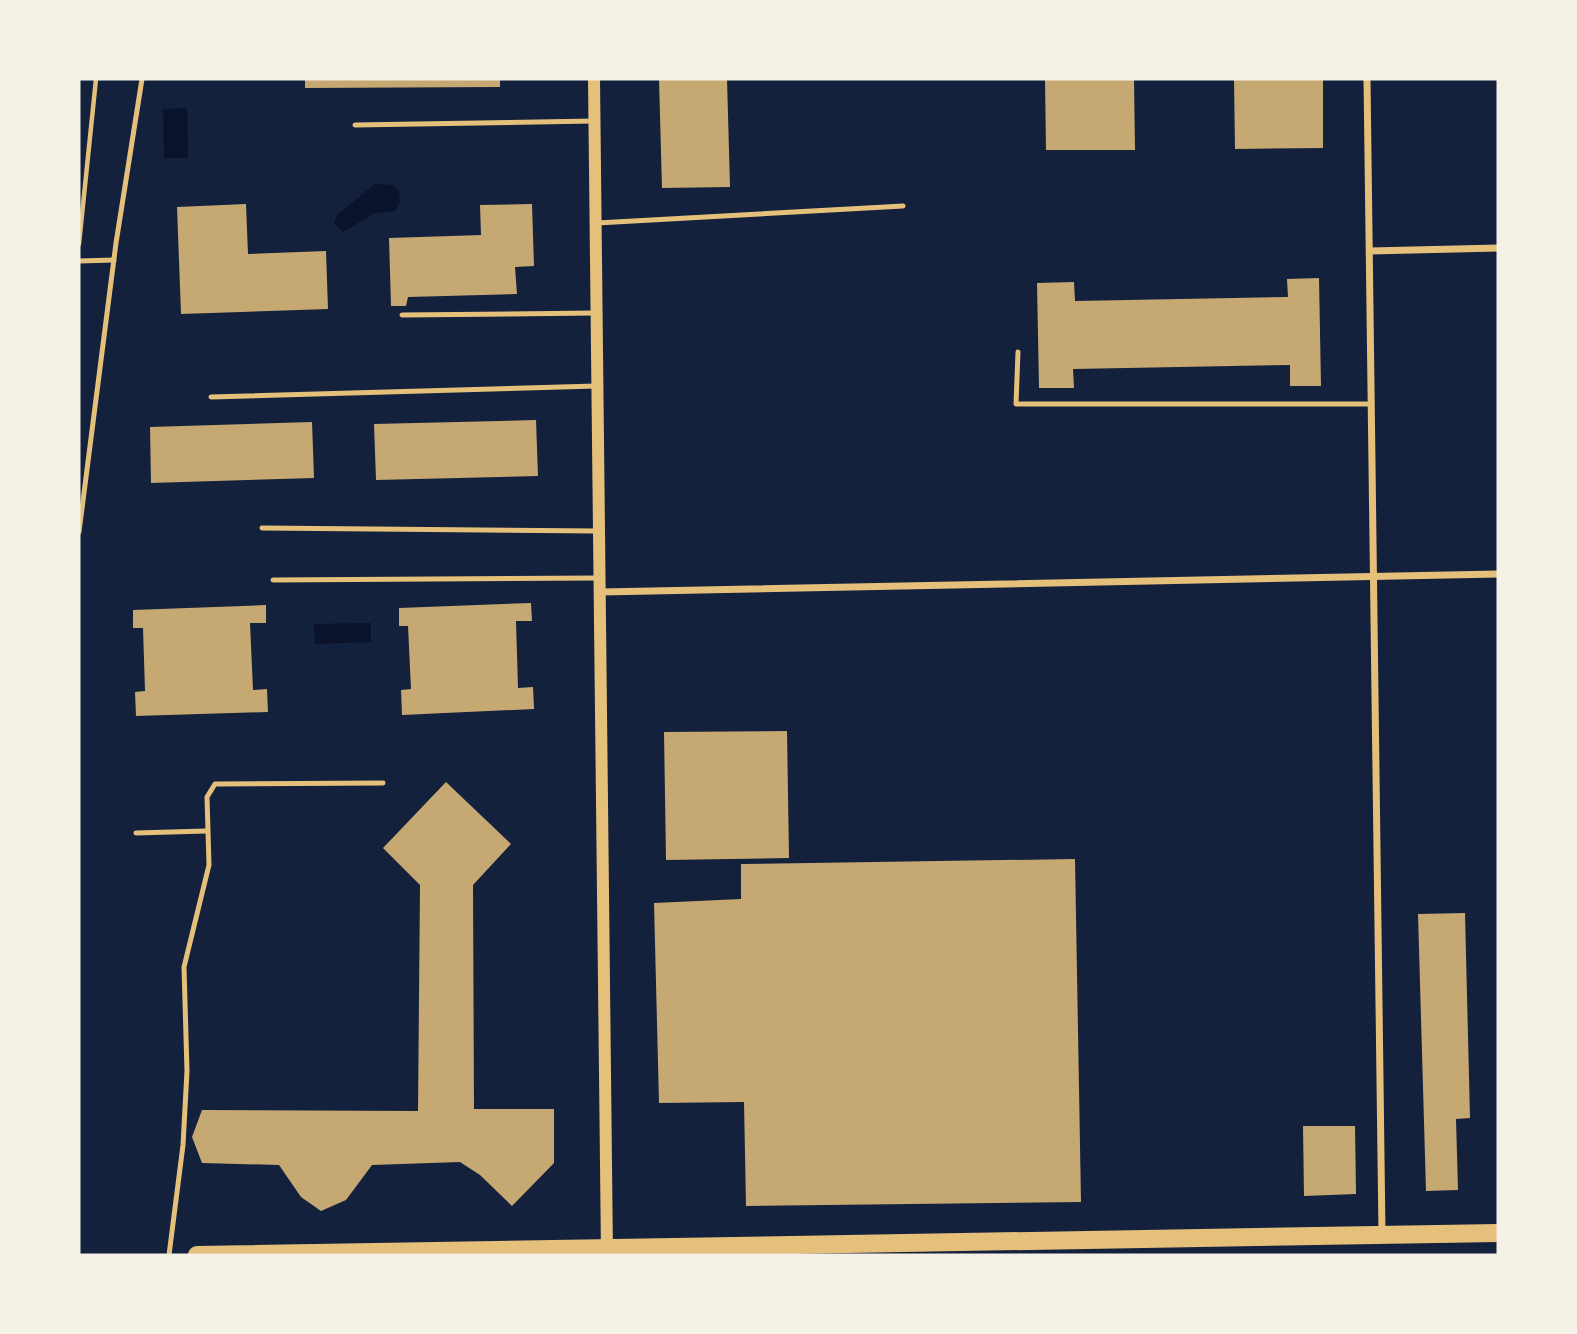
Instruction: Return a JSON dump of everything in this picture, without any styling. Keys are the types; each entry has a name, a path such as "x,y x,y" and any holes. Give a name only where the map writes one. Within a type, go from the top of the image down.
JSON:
{"main road":[{"path":"197,1255 607,1252 1498,1233"}],"street":[{"path":"593,79 601,531 607,1252"},
{"path":"1367,79 1382,1235"},
{"path":"1370,251 1498,248"},
{"path":"601,592 1498,574"}],"lane":[{"path":"79,532 114,260 142,79"},
{"path":"355,125 594,121"},
{"path":"597,223 903,206"},
{"path":"79,261 114,260"},
{"path":"402,316 598,313"},
{"path":"1018,352 1016,404 1371,404"},
{"path":"211,397 598,386"},
{"path":"79,451 89,453"},
{"path":"262,528 601,531"},
{"path":"273,580 601,578"},
{"path":"169,1255 183,1145 187,1071 184,967 209,866 207,797 215,784 383,783"},
{"path":"136,833 206,831"}],"path":[{"path":"79,244 96,79"}],"water":[{"path":"187,108 188,158 164,158 163,109"},
{"path":"375,184 392,185 399,191 400,202 395,211 375,213 343,232 334,223 337,215"},
{"path":"371,623 371,642 315,644 314,624"}],"building":[{"path":"305,79 500,79 500,87 305,88"},
{"path":"659,79 727,79 730,187 662,188"},
{"path":"1045,79 1134,79 1135,150 1046,150"},
{"path":"1234,79 1323,79 1323,148 1235,149"},
{"path":"246,204 248,254 326,251 328,309 181,314 177,207"},
{"path":"532,204 534,266 515,267 517,294 408,297 406,306 391,306 389,238 481,235 480,205"},
{"path":"1319,278 1321,386 1290,386 1290,365 1073,369 1074,388 1039,388 1037,283 1074,282 1075,301 1288,297 1287,279"},
{"path":"536,420 538,476 376,480 374,424"},
{"path":"312,422 314,478 151,483 150,427"},
{"path":"531,603 532,621 516,621 518,688 533,687 534,709 402,715 401,690 411,689 408,626 399,626 399,608"},
{"path":"266,605 266,623 250,623 253,690 267,689 268,712 136,716 135,692 145,691 143,628 133,628 133,610"},
{"path":"787,731 789,858 666,860 664,732"},
{"path":"446,782 511,844 473,885 474,1109 554,1109 554,1163 512,1206 480,1175 460,1162 372,1165 346,1200 321,1211 301,1197 279,1165 202,1163 192,1137 202,1110 418,1111 420,885 383,848"},
{"path":"1075,859 1081,1202 746,1206 744,1102 659,1103 654,903 741,899 741,864"},
{"path":"1465,913 1470,1118 1456,1119 1458,1190 1426,1191 1418,914"},
{"path":"1303,1126 1355,1126 1356,1194 1304,1196"}]}
